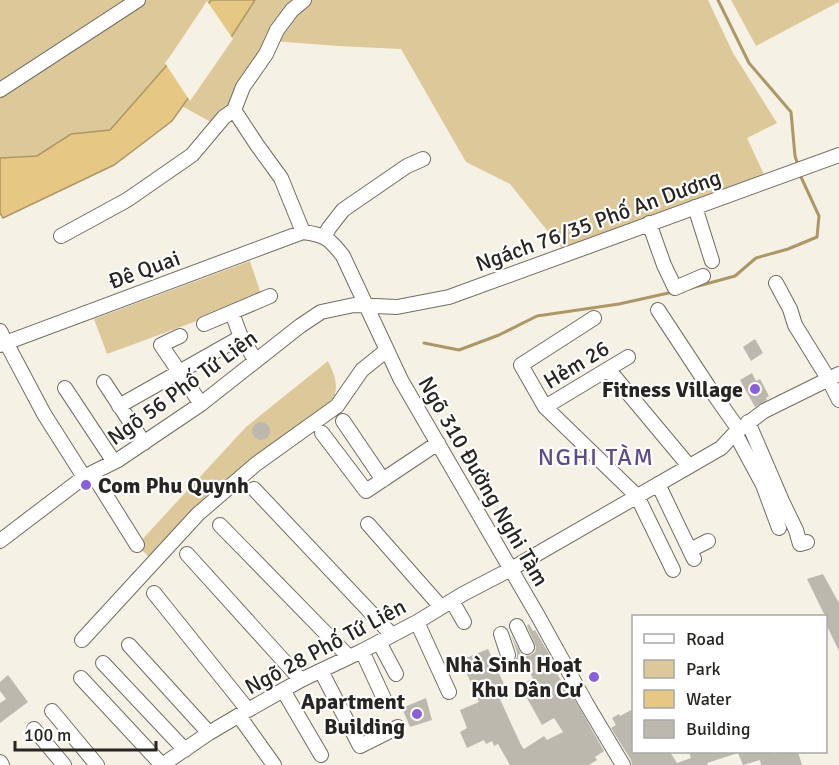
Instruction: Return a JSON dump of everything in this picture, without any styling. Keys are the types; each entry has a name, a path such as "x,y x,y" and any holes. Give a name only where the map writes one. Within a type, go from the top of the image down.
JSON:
{"street":[{"path":"0,90 138,0"},
{"path":"61,236 127,200 192,155 224,117 234,110 243,87 266,54 277,30 292,10 304,0"},
{"path":"234,110 281,178 303,232 320,234 324,237 343,210 407,166 423,159"},
{"name":"Ngách 76/35 Phố An Dương","path":"367,306 397,308 449,297 839,156"},
{"path":"695,207 712,261"},
{"path":"649,223 675,288 703,276"},
{"name":"Đê Quai","path":"2,339 303,232"},
{"name":"Ngõ 310 Đường Nghi Tàm","path":"324,237 333,243 343,256 401,380 623,765"},
{"path":"776,284 790,309 795,325 834,377 839,400"},
{"path":"204,324 270,296"},
{"name":"Ngõ 56 Phố Tứ Liên","path":"0,541 88,475 114,462 201,404 321,312 354,305 367,306"},
{"path":"658,310 708,386 741,428 782,501 800,544 807,542"},
{"path":"232,312 242,337 256,361"},
{"path":"594,318 521,365 545,407 637,496 673,570"},
{"path":"180,336 161,345 201,404"},
{"path":"119,406 242,337"},
{"path":"2,339 44,414 137,545"},
{"path":"82,640 198,514 256,465 337,406 362,370 387,351"},
{"name":"Hẻm 26","path":"545,407 628,357"},
{"path":"608,369 689,466"},
{"name":"Ngõ 28 Phố Tứ Liên","path":"162,765 283,690 392,635 721,448 741,428 764,411 834,377"},
{"path":"104,382 144,443"},
{"path":"65,388 114,462"},
{"path":"343,421 383,480"},
{"path":"741,428 779,528"},
{"path":"322,434 366,491 438,443"},
{"path":"658,484 692,555 708,541"},
{"path":"254,489 392,635"},
{"path":"368,524 464,622"},
{"path":"220,525 356,654 386,703"},
{"path":"187,554 301,680"},
{"path":"154,593 244,713 274,765"},
{"path":"417,621 449,692"},
{"path":"517,627 526,647"},
{"path":"501,634 508,655"},
{"path":"379,642 396,674"},
{"path":"129,645 209,734"},
{"path":"103,663 185,750"},
{"path":"321,671 360,746 398,727"},
{"path":"81,678 162,765"},
{"path":"283,690 321,755"},
{"path":"52,711 97,765"},
{"path":"34,729 64,765"}],"green space":[{"path":"0,0 211,0 174,57 110,130 71,134 37,156 0,158"},
{"path":"255,0 708,0 733,53 777,123 747,138 767,181 566,254 510,184 466,162 401,49 272,41 216,125 182,106"},
{"path":"731,0 839,0 839,2 756,46"},
{"path":"250,261 262,297 107,354 94,319"},
{"path":"328,361 336,386 331,411 314,421 152,560 137,545 246,427"}],"water":[{"path":"211,0 255,0 172,121 114,165 3,218 0,213 0,158 37,156 71,134 110,130 174,57"}],"pier":[{"path":"207,1 233,39 190,101 165,63"}],"building":[{"path":"755,339 763,353 751,361 743,347"},
{"name":"Fitness Village","path":"752,373 756,381 760,379 769,396 767,400 755,407 740,380"},
{"path":"261,422 267,425 270,431 267,437 261,440 255,437 252,431 255,425"},
{"path":"823,574 839,603 839,651 827,626 827,615 825,615 807,579"},
{"path":"529,624 533,631 535,630 552,659 550,660 553,667 562,682 564,681 604,751 595,757 597,760 589,765 510,765 498,744 494,746 492,741 486,744 484,740 467,748 460,732 467,728 460,710 479,702 461,660 488,649 508,693 499,697 524,749 544,736 547,740 563,732 554,718 542,725 523,691 526,689 523,684 533,678 526,666 518,670 514,662 517,652 511,635 521,654 531,655 535,652 536,647 527,626"},
{"path":"8,675 28,702 0,723 0,703 6,699 0,691 0,682"},
{"name":"Apartment Building","path":"426,698 432,720 410,727 402,708"},
{"path":"632,710 632,753 671,753 677,763 691,758 689,753 738,753 707,763 708,765 632,765 611,728 616,725 612,718 619,714 620,716"},
{"path":"738,753 798,753 802,765 761,765 760,760 743,765"}],"waterway":[{"path":"718,0 749,63 791,112 797,162"},
{"path":"691,288 735,276 756,258 788,249 817,237 819,216 801,177"},
{"path":"424,343 459,350 499,335 537,316 619,304 673,292"}],"place":[{"name":"Fitness Village","path":"755,389"},
{"name":"Com Phu Quynh","path":"86,485"},
{"name":"Nhà Sinh Hoạt Khu Dân Cư","path":"594,677"},
{"name":"Apartment Building","path":"417,714"}],"district":[{"name":"NGHI TÀM","path":"596,457"}]}
